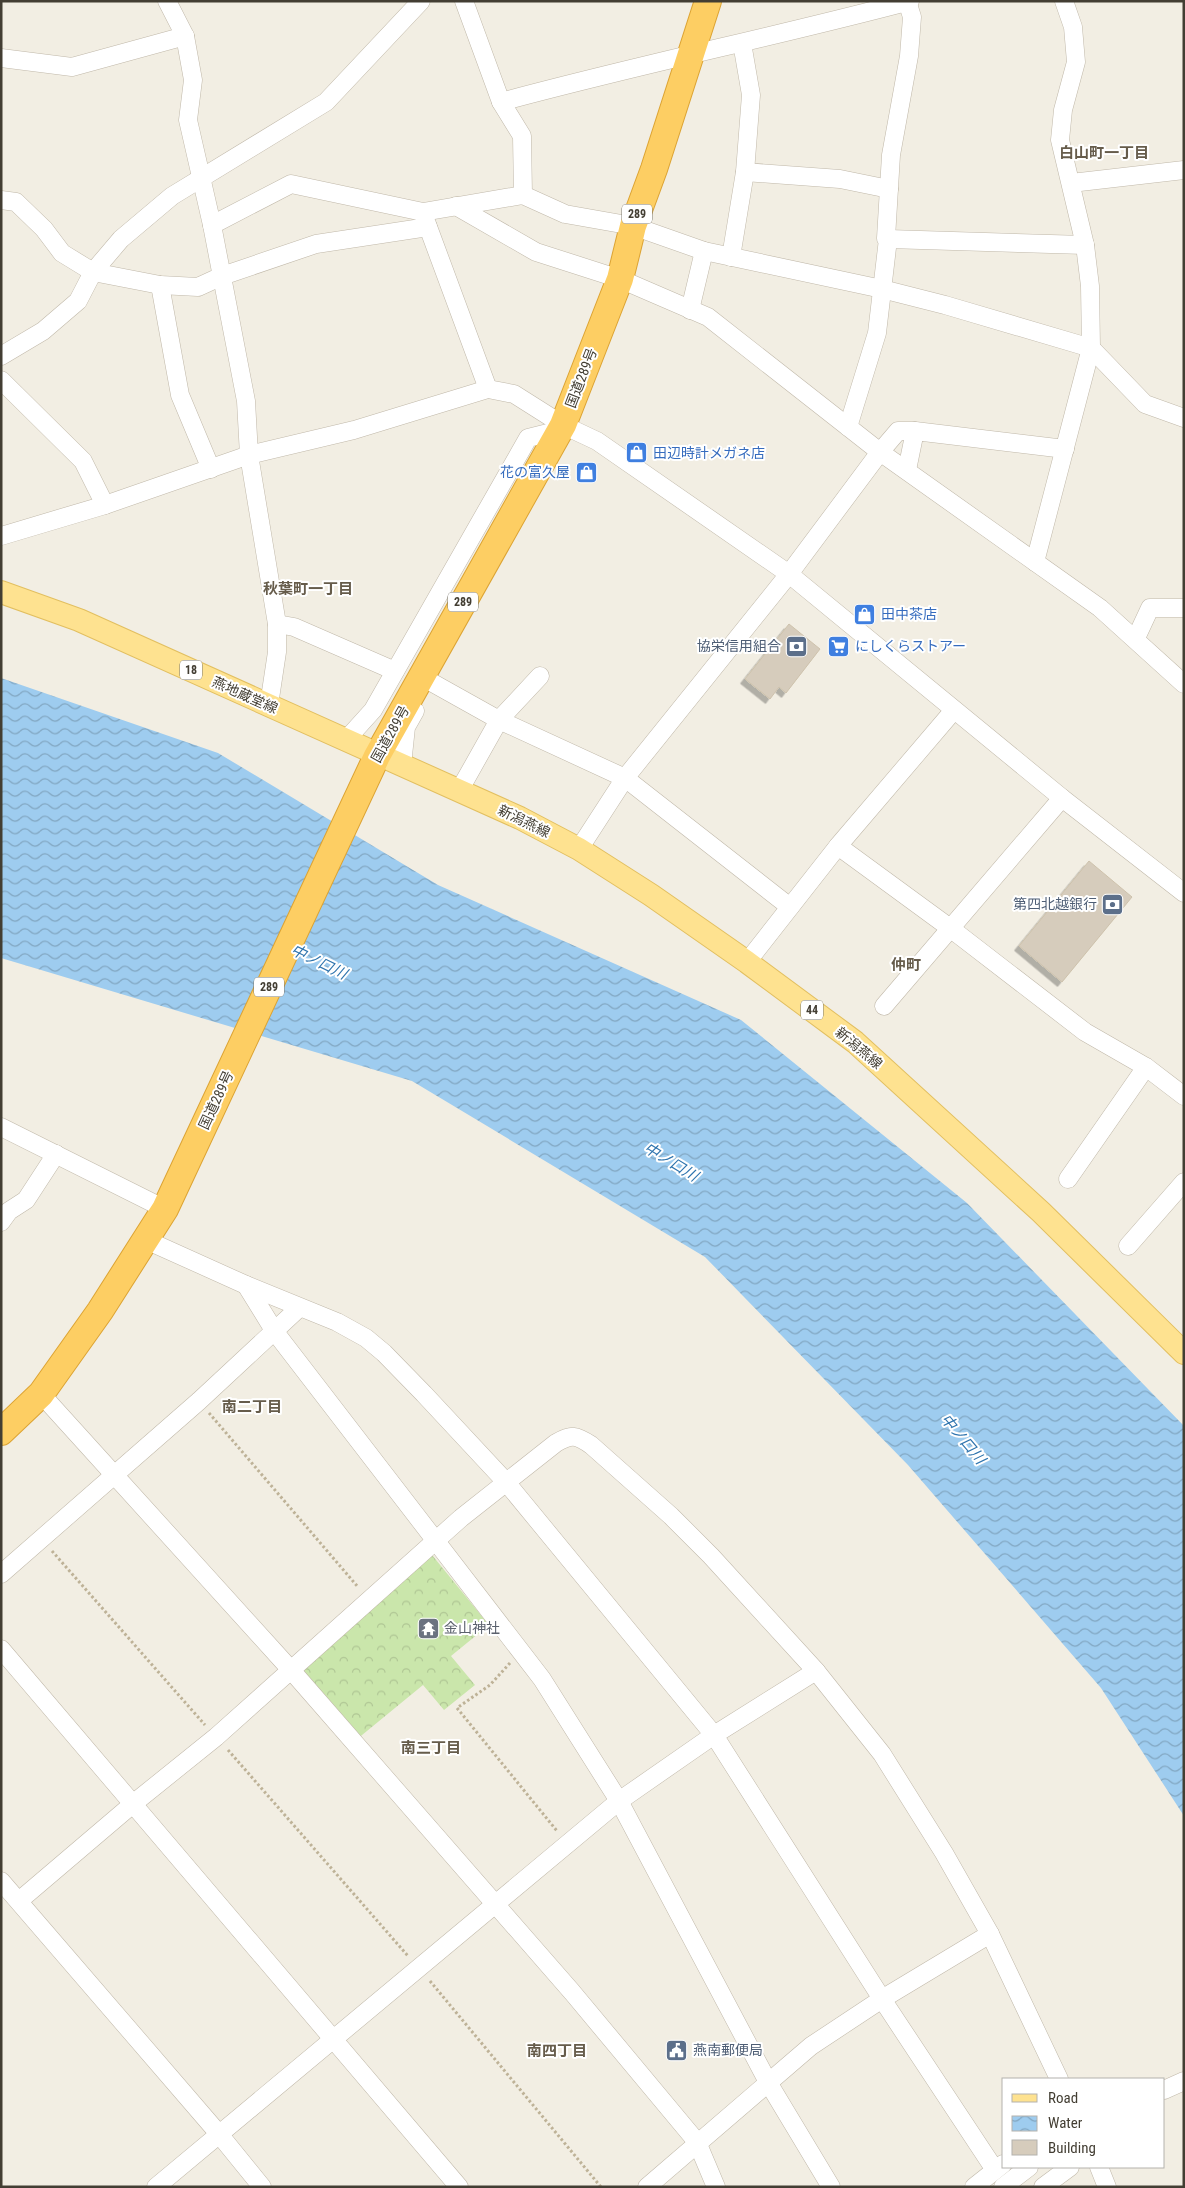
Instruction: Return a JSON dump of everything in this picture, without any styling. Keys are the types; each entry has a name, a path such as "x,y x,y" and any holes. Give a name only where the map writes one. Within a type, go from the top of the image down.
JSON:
{"highway":[{"name":"国道289号","path":"1,1432 42,1394 146,1240 168,1202 377,756 561,428 620,279 633,226 654,169 708,1"}],"main road":[{"name":"燕地蔵堂線","path":"1,592 79,620 269,705 377,756"},
{"name":"新潟燕線","path":"377,756 402,765 520,818 579,849 651,895 747,962 855,1042 1041,1212 1184,1353"}],"street":[{"path":"464,1 501,102 522,136 523,195"},
{"path":"1035,562 1091,348 1090,286 1085,245 1060,140 1064,110 1076,62 1072,27 1064,1"},
{"path":"501,102 602,75 690,56 908,2 912,17 909,56 891,155 886,238 888,238 877,332 848,427"},
{"path":"173,4 185,36 193,80 188,120 212,225 246,401 250,455 278,624 277,652 269,705"},
{"path":"1,356 43,331 78,300 93,272 121,239 172,196 326,102 412,5"},
{"path":"1,58 72,67 185,36"},
{"path":"731,257 745,172 751,95 742,43"},
{"path":"1071,183 1184,170"},
{"path":"745,172 840,179 889,189"},
{"path":"212,225 291,184 426,219"},
{"path":"1,200 16,202 44,229 62,253 93,272 160,285 198,287 222,276 316,244 426,219 456,206 523,195 565,214 633,226 704,251 882,289 945,305 1091,348 1145,404 1184,418"},
{"path":"456,206 536,252 620,279 708,318 880,452 1100,608 1136,638 1184,684"},
{"path":"426,219 488,389"},
{"path":"888,238 1085,245"},
{"path":"690,310 704,251"},
{"path":"160,285 180,395 211,469"},
{"path":"1,380 83,461 105,504"},
{"path":"1,536 105,504 250,455 354,430 488,389 514,394 561,428 597,441 789,574 1062,798 1184,893"},
{"path":"345,740 374,710 528,438 561,428"},
{"path":"402,765 406,727 558,456 561,428"},
{"path":"579,849 625,778 789,574 880,452 898,431 915,431 1065,449"},
{"path":"907,470 915,431"},
{"path":"1136,638 1150,608 1184,608"},
{"path":"278,624 294,627 395,672"},
{"path":"459,791 499,720 540,676"},
{"path":"431,682 499,720 625,778 790,907"},
{"path":"747,962 838,846 954,710"},
{"path":"884,1006 1062,798"},
{"path":"838,846 950,928 1085,1032 1146,1067 1184,1096"},
{"path":"1068,1179 1146,1067"},
{"path":"1,1127 56,1154 168,1202"},
{"path":"1,1222 10,1211 26,1200 56,1154"},
{"path":"1128,1246 1184,1182"},
{"path":"146,1240 246,1286 337,1322 366,1338 410,1380 506,1482 714,1735 882,1999 999,2167 974,2187"},
{"path":"246,1286 275,1332 542,1680 619,1801 769,2084 831,2187"},
{"path":"1,1574 199,1402 299,1308"},
{"path":"42,1394 291,1670 572,1992 697,2142 716,2187"},
{"path":"20,1900 134,1803 216,1737 370,1602 436,1540 506,1482 565,1438 572,1436 580,1437 671,1516 717,1562 816,1671 882,1754 940,1846 990,1934 1059,2078"},
{"path":"1,1649 460,2187"},
{"path":"156,2187 619,1801 714,1735 816,1671"},
{"path":"1,1881 20,1900 219,2134 258,2185"},
{"path":"647,2187 697,2142 769,2084 811,2046 882,1999 990,1934"},
{"path":"1165,2090 1184,2081"},
{"path":"1003,2187 1028,2168"},
{"path":"1043,2187 1069,2168"},
{"path":"1099,2168 1107,2187"}],"path":[{"path":"199,1402 370,1602"},
{"path":"42,1539 419,1968 601,2187"},
{"path":"520,1652 490,1685 456,1708 567,1844"}],"green space":[{"path":"432,1555 489,1625 451,1656 475,1685 444,1710 423,1685 356,1740 298,1670"}],"water":[{"name":"中ノ口川","path":"1,678 218,753 438,885 741,1020 967,1203 1184,1426 1184,1816 1101,1688 908,1465 705,1257 412,1081 1,958"}],"building":[{"path":"789,624 820,649 786,693 779,687 770,699 745,679"},
{"path":"1089,861 1132,897 1062,982 1019,946"}],"place":[{"name":"田辺時計メガネ店","path":"637,453"},
{"name":"花の富久屋","path":"586,472"},
{"name":"田中茶店","path":"865,614"},
{"name":"協栄信用組合","path":"797,646"},
{"name":"にしくらストアー","path":"839,646"},
{"name":"第四北越銀行","path":"1113,904"},
{"name":"金山神社","path":"428,1628"},
{"name":"燕南郵便局","path":"677,2050"}],"district":[{"name":"白山町一丁目","path":"1104,153"},
{"name":"秋葉町一丁目","path":"308,589"},
{"name":"仲町","path":"906,965"},
{"name":"南二丁目","path":"252,1407"},
{"name":"南三丁目","path":"431,1748"},
{"name":"南四丁目","path":"557,2051"}]}
